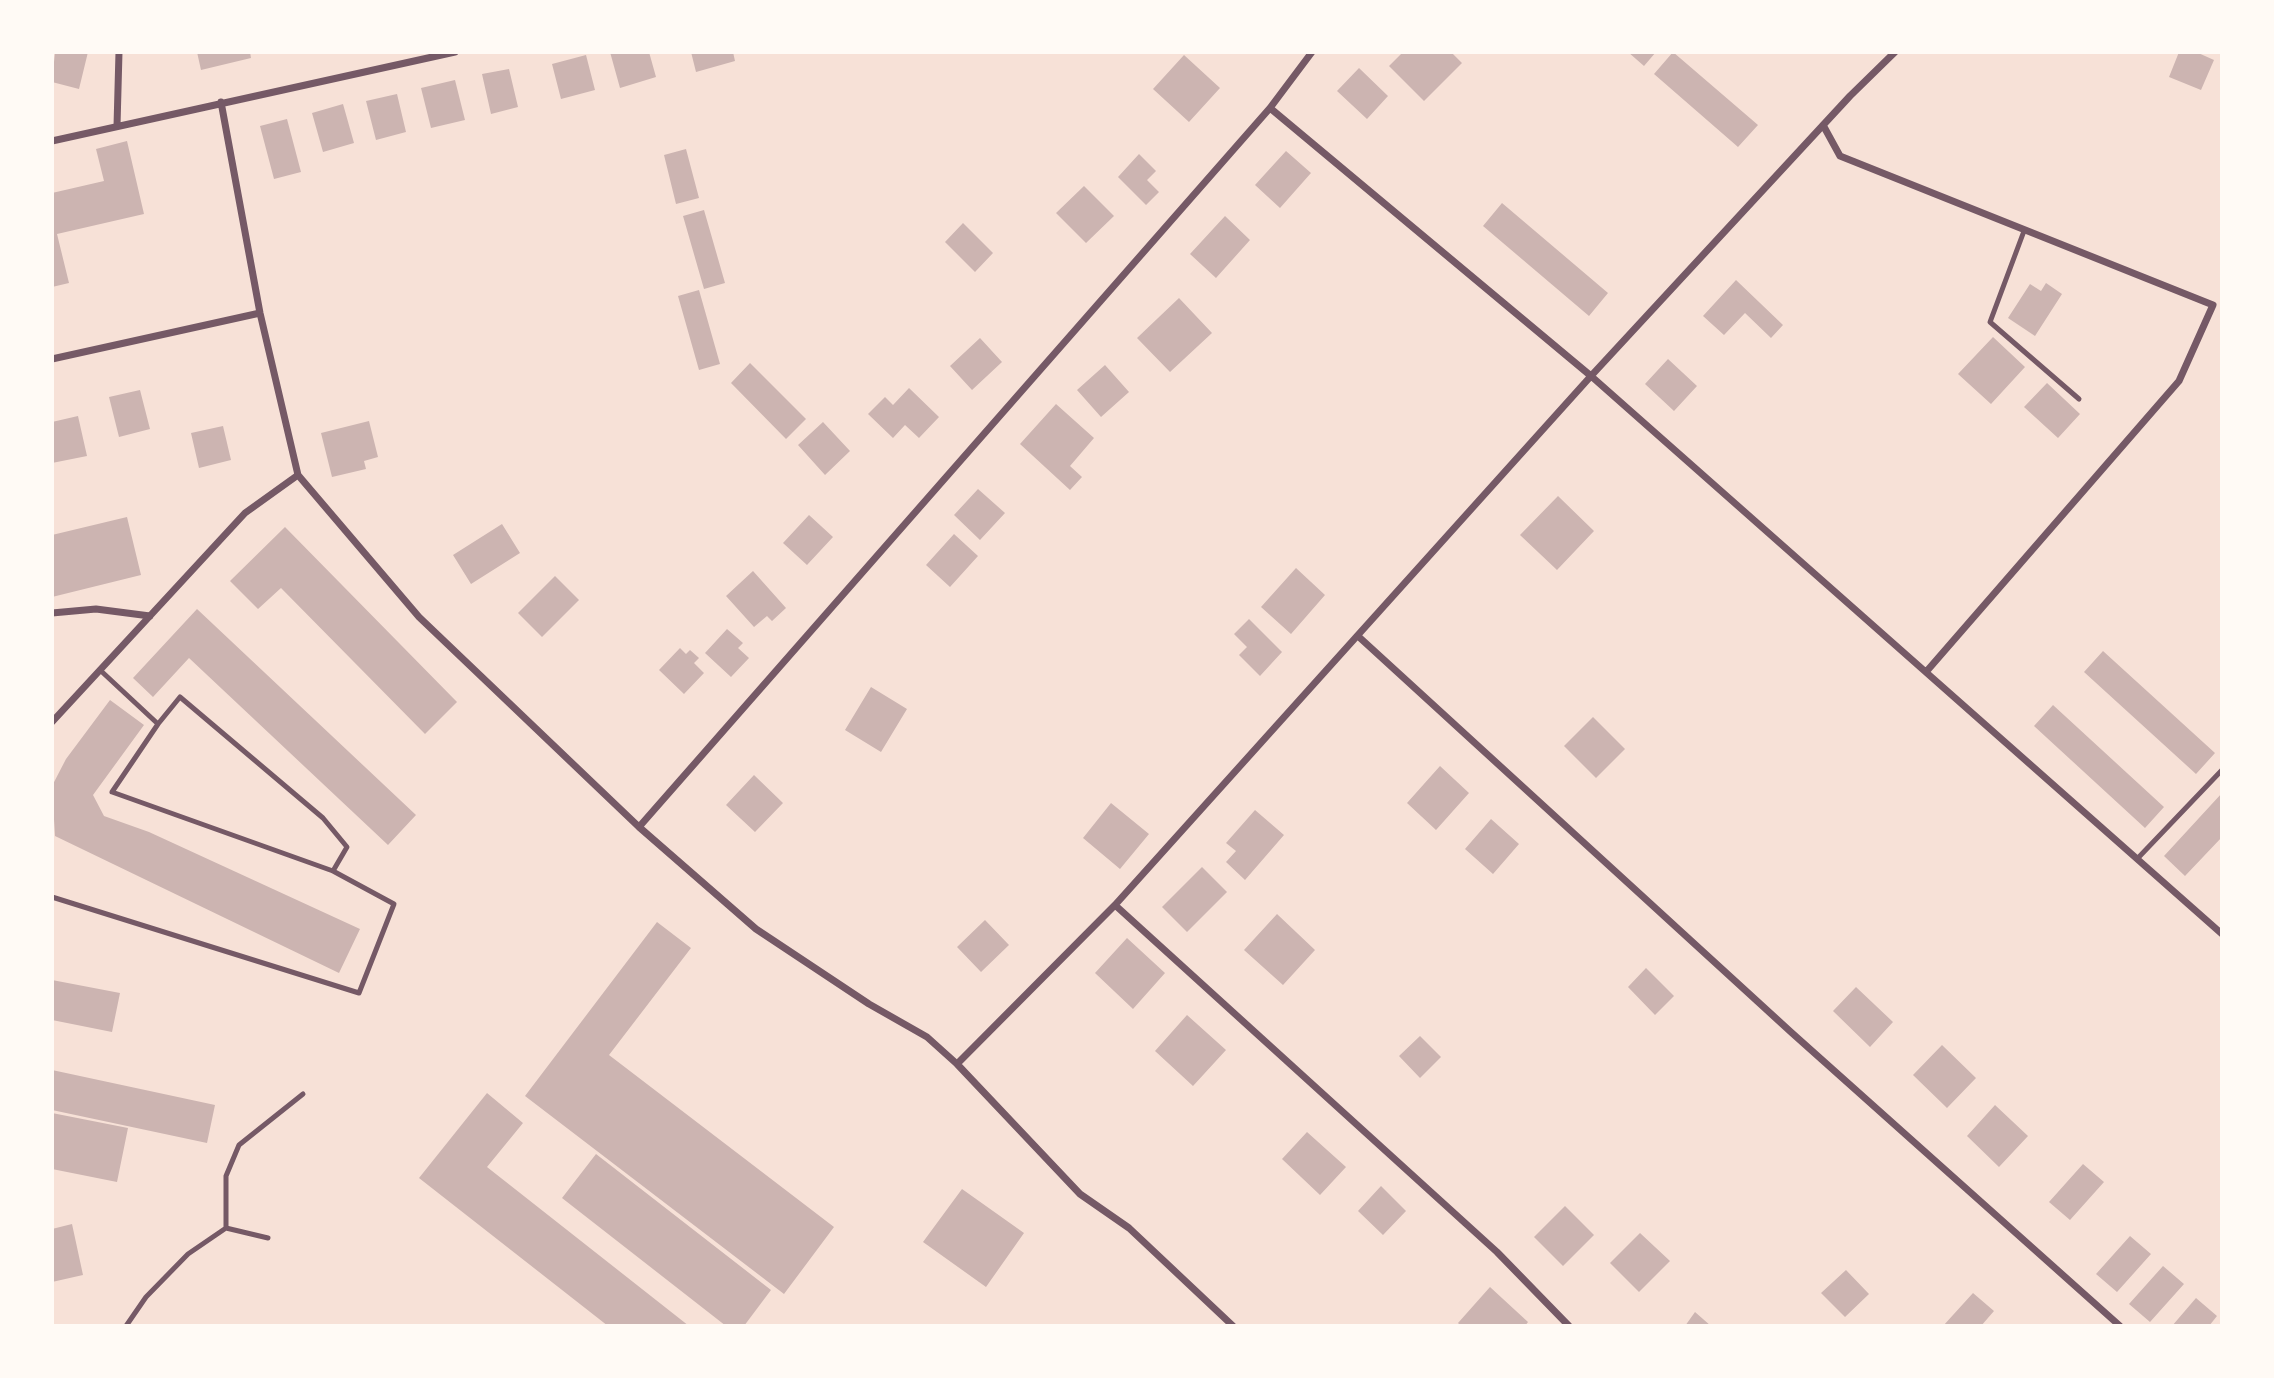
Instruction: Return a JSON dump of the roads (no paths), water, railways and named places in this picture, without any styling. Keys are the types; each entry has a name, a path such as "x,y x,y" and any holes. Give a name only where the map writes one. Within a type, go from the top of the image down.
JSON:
{"street":[{"path":"117,126 119,52"},
{"path":"52,141 455,52"},
{"path":"639,827 1270,108 1312,52"},
{"path":"957,1064 1115,905 1359,637 1591,376 1823,125 1895,52"},
{"path":"221,102 260,313 298,475 419,617 639,827 756,929 869,1004 927,1037 957,1064 1080,1194 1129,1228 1233,1325"},
{"path":"1270,108 1591,376 2221,934"},
{"path":"1823,125 1840,156 2217,307 2179,381 1926,672"},
{"path":"52,359 260,313"},
{"path":"52,722 245,513 298,475"},
{"path":"52,613 96,609 150,616"},
{"path":"1359,637 1792,1033 2120,1325"},
{"path":"1115,905 1497,1252 1569,1325"}],"lane":[{"path":"2024,231 1990,322 2079,399"},
{"path":"100,670 158,724"},
{"path":"52,897 359,993 394,904 333,871 112,792 180,696 323,818 347,847 333,871"},
{"path":"2137,859 2221,770"},
{"path":"226,1227 226,1176 239,1144 303,1094"},
{"path":"226,1227 268,1238"},
{"path":"126,1325 146,1297 188,1254 226,1227"}]}
